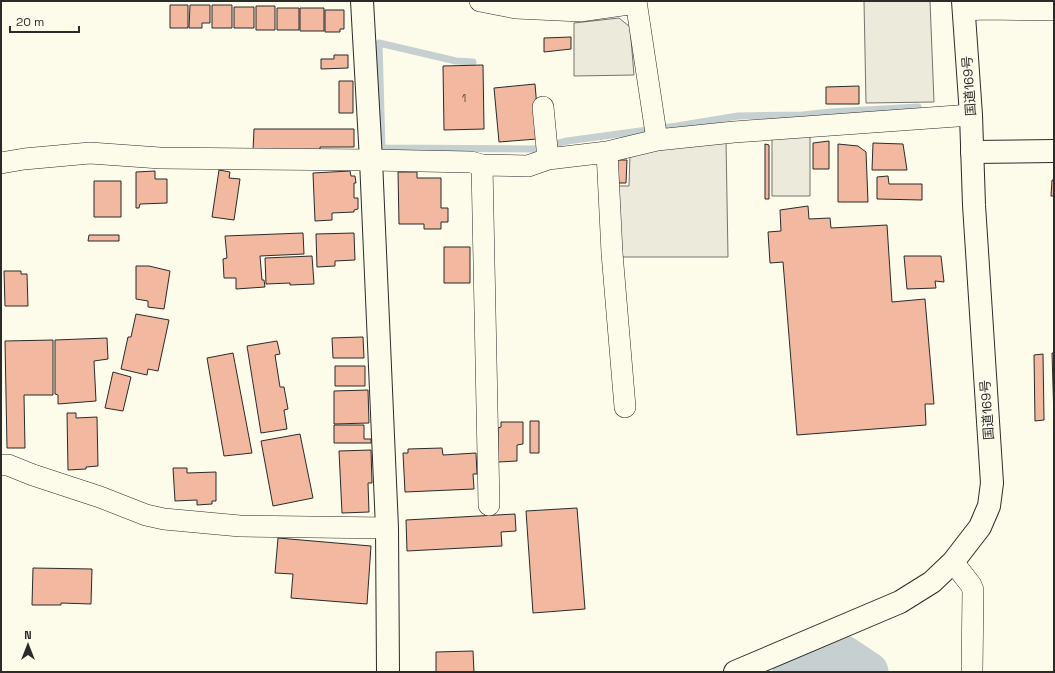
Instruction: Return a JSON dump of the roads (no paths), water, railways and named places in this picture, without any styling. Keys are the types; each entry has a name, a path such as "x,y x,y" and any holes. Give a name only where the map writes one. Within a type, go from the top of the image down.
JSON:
{"main road":[{"path":"362,1 371,160 387,528 388,672"},
{"name":"国道169号","path":"735,672 900,602 932,582 953,562 980,527 989,506 992,483 974,205 971,115 964,6"},
{"path":"972,152 1054,151"}],"street":[{"path":"480,1 516,8 580,11 636,2 657,140"},
{"path":"964,6 986,9 1054,10"},
{"path":"543,107 548,159"},
{"path":"1,163 24,159 90,153 160,158 472,162 482,165 528,166 548,159 606,152 657,140 734,132 971,115"},
{"path":"606,152 612,253 625,407"},
{"path":"482,165 489,504"},
{"path":"1,465 8,465 33,475 100,497 146,515 164,519 240,526 387,528"},
{"path":"953,562 971,585 973,590 972,672"}],"waterway":[{"path":"473,62 456,61 379,43 382,148 534,149 567,141 738,116 802,115 918,107"},
{"path":"793,672 810,663 844,656 868,672"}]}
